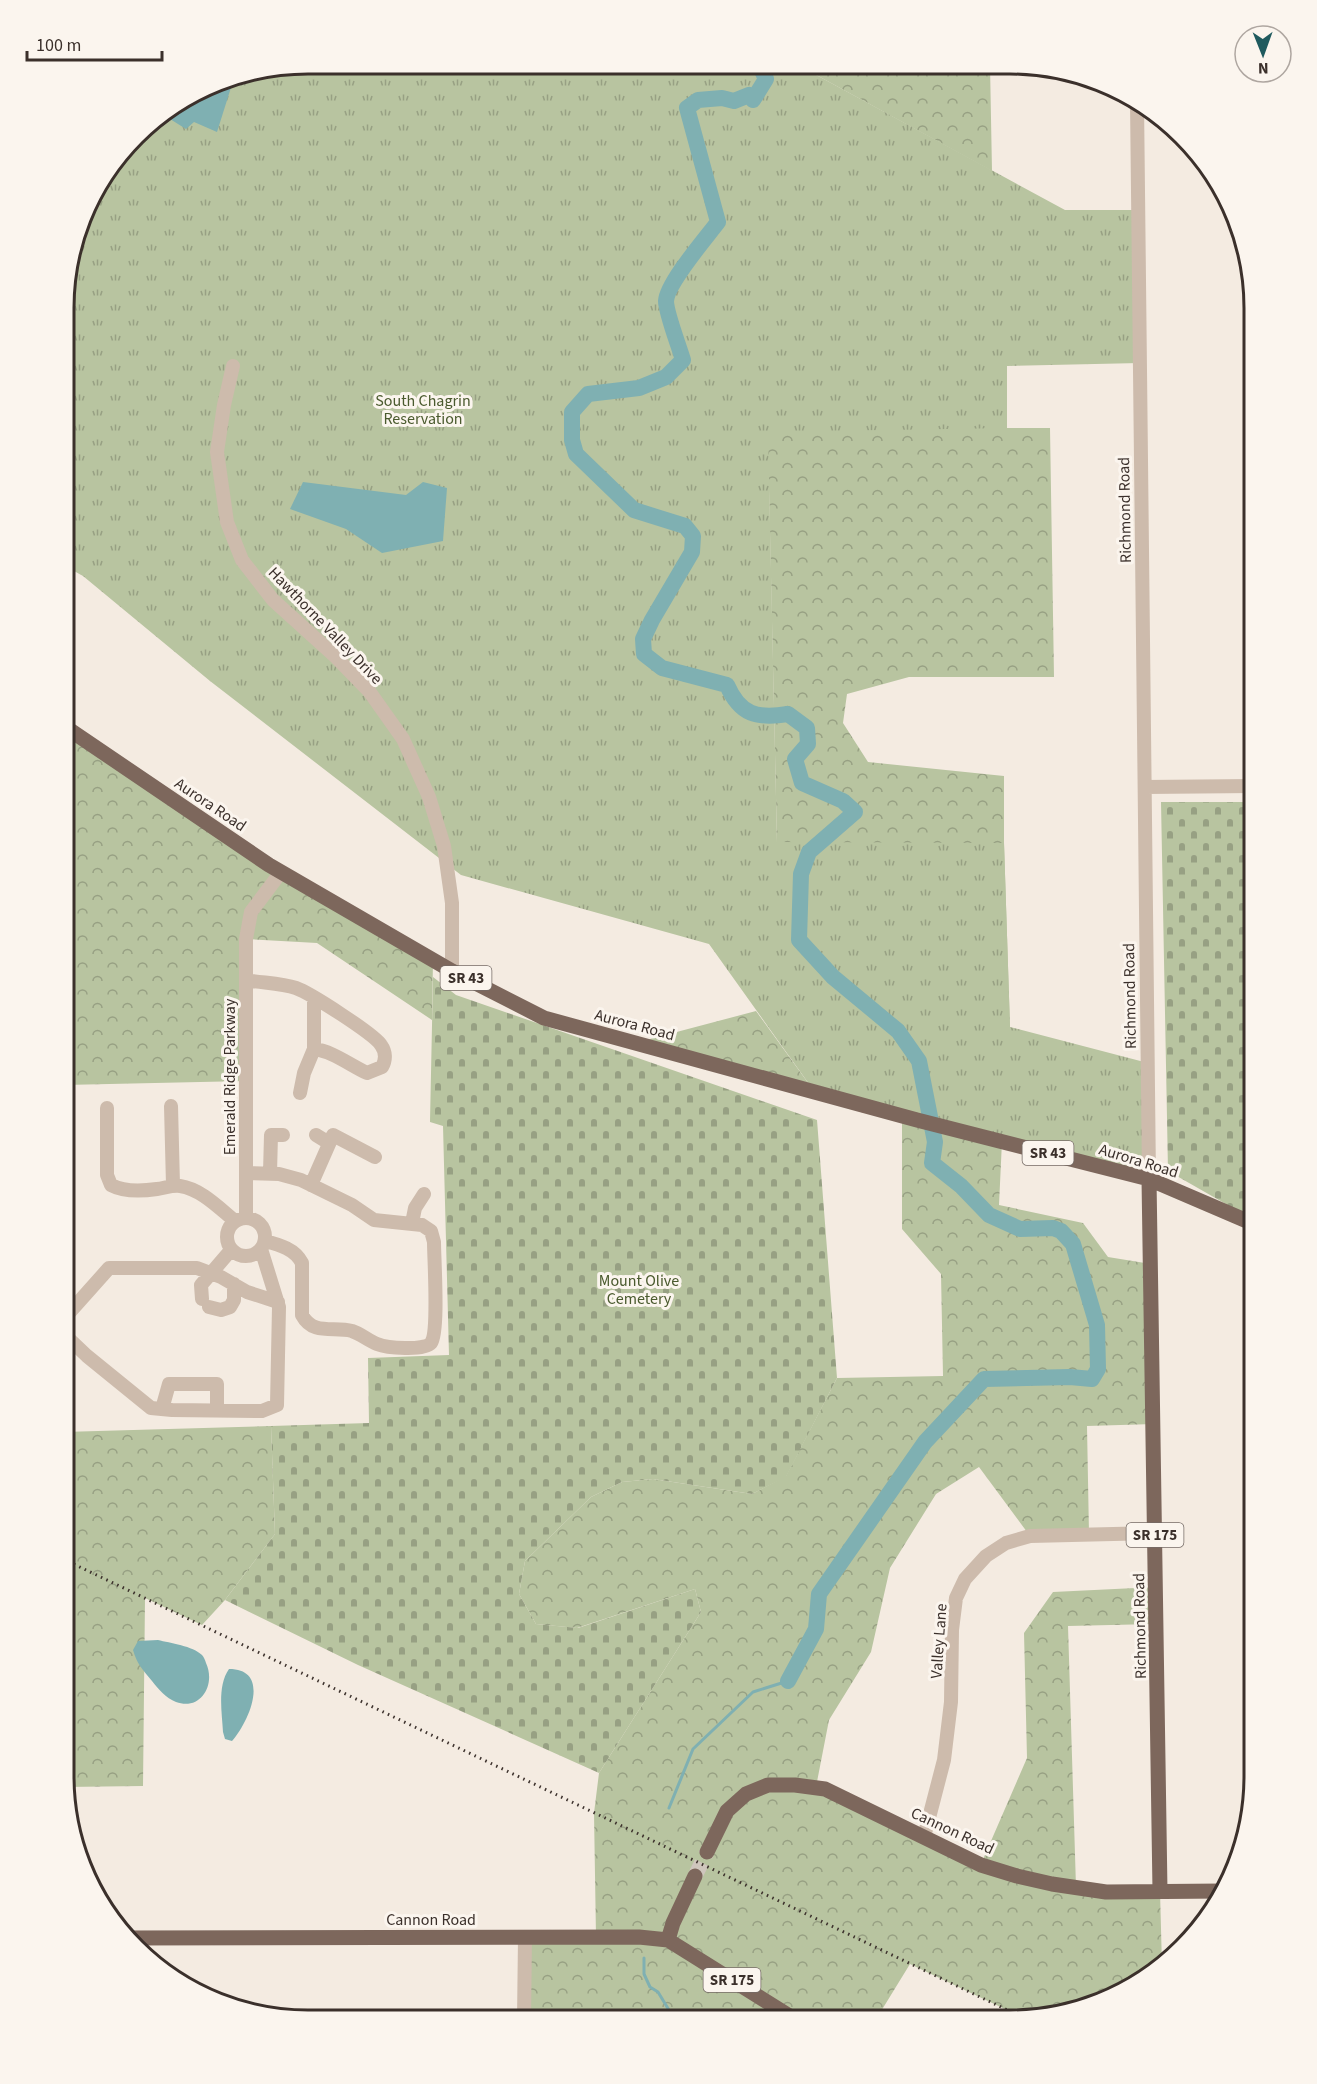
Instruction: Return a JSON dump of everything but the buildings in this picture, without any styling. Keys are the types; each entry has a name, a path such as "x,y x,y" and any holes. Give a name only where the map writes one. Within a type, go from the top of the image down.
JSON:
{"main road":[{"name":"Aurora Road","path":"74,733 281,872 452,970 544,1018 917,1120 1149,1179 1244,1220"},
{"name":"Richmond Road","path":"1149,1179 1160,1891"},
{"name":"Cannon Road","path":"707,1852 727,1811 746,1794 768,1785 795,1785 825,1789 981,1865 1052,1884 1106,1892 1214,1891"},
{"path":"668,1940 673,1923 696,1876"},
{"name":"Cannon Road","path":"138,1938 639,1936 668,1940"},
{"name":"SR 175","path":"668,1940 780,2010"}],"street":[{"name":"Richmond Road","path":"1137,111 1149,1179"},
{"name":"Hawthorne Valley Drive","path":"233,366 217,452 227,522 242,560 273,600 336,657 369,691 403,739 429,797 444,846 452,903 452,970"},
{"path":"1145,787 1244,786"},
{"name":"Emerald Ridge Parkway","path":"241,1219 246,1173 246,939 251,912 281,872"},
{"name":"Emerald Ridge Parkway","path":"246,980 298,988 371,1034 382,1047 385,1061 382,1067 368,1073 330,1053 314,1049"},
{"path":"300,1093 304,1073 314,1049 314,998"},
{"path":"171,1106 173,1185"},
{"path":"107,1108 107,1176 111,1185 124,1190 159,1189 173,1185 190,1188 241,1219 252,1219 261,1225 265,1235 263,1245 257,1253 240,1256 228,1245 228,1229 241,1219"},
{"path":"270,1173 271,1135 283,1135"},
{"path":"316,1135 329,1143"},
{"path":"311,1185 333,1135 375,1157"},
{"name":"Emerald Ridge Parkway","path":"246,1173 279,1174 311,1185 352,1205 374,1220 412,1223"},
{"path":"263,1245 289,1249 299,1257 302,1263 302,1315 312,1326 319,1329 351,1331 378,1345 392,1348 426,1347 434,1337 436,1328 434,1242 427,1227 412,1223 415,1208 424,1194"},
{"path":"74,1344 151,1408 262,1411 277,1405 278,1302 263,1245"},
{"path":"231,1250 201,1285 206,1303 221,1310 230,1306 234,1300 234,1284"},
{"path":"74,1307 109,1268 197,1268 247,1292 278,1302"},
{"path":"162,1409 169,1384 217,1384 217,1411"},
{"name":"Valley Lane","path":"924,1837 944,1760 951,1702 952,1630 956,1598 966,1579 986,1556 1006,1543 1030,1536 1155,1533"},
{"path":"524,2010 525,1937"}],"green space":[{"name":"South Chagrin Reservation","path":"292,74 815,74 1065,210 1138,210 1140,363 1007,366 1007,428 768,432 777,842 1004,843 1010,1027 1148,1063 1149,1179 814,1091 709,944 461,875 210,681 74,571 74,292 81,247 91,218 105,190 142,142 177,113 232,86 262,78"},
{"path":"814,74 990,74 992,171"},
{"path":"645,174 1007,366 1007,428 1050,428 1054,677 909,677 847,694 843,723 868,762 1004,776 1010,1027 777,842 769,489"},
{"path":"74,734 269,865 433,959 432,1020 317,943 246,939 246,1081 74,1085"},
{"path":"1161,802 1244,802 1244,1214 1168,1171"},
{"name":"Mount Olive Cemetery","path":"433,977 456,995 817,1120 837,1378 786,1477 752,1494 653,1479 622,1482 591,1497 525,1561 519,1594 536,1624 578,1628 695,1589 701,1612 599,1773 358,1665 225,1600 275,1534 271,1426 369,1423 368,1358 449,1355 443,1126 430,1122"},
{"path":"756,1011 814,1091 635,1043"},
{"path":"902,1115 1002,1141 999,1205 1083,1223 1108,1257 1151,1264 1154,1424 1087,1426 1089,1534 1030,1536 979,1467 936,1494 890,1568 871,1652 829,1720 816,1787 981,1864 1027,1758 1024,1633 1053,1592 1156,1587 1154,1624 1068,1626 1076,1887 1160,1891 1162,1954 1140,1971 1099,1993 1070,2003 1025,2010 1007,2010 910,1964 882,2010 524,2010 525,1937 596,1937 594,1813 599,1773 701,1612 695,1589 577,1628 536,1624 519,1594 525,1561 591,1497 622,1482 653,1479 752,1494 786,1476 837,1378 943,1376 941,1274 902,1229"},
{"path":"271,1426 275,1534 225,1600 202,1625 145,1598 143,1786 74,1787 74,1432"}],"water":[{"path":"231,86 217,132 194,122 186,129 169,119 190,105"},
{"path":"303,482 406,495 423,482 447,488 443,541 382,553 346,529 290,509"},
{"path":"158,1640 187,1647 203,1657 209,1671 209,1679 204,1694 193,1703 176,1702 166,1696 136,1659 133,1650 138,1641"},
{"path":"229,1669 242,1671 250,1678 253,1687 250,1710 232,1741 225,1739 221,1708 223,1683"}],"waterway":[{"path":"764,74 766,79 753,100 749,95 734,101 722,98 698,100 687,108 718,222 680,272 668,293 666,301 670,321 683,360 666,377 639,388 588,394 572,412 572,440 576,454 634,510 685,526 693,536 692,552 643,639 644,654 662,668 727,685 738,703 751,713 767,716 788,714 807,728 808,744 795,759 802,783 843,801 855,812 809,852 801,874 799,940 833,977 898,1031 919,1061 935,1142 932,1163 961,1186 989,1215 1020,1229 1053,1228 1061,1231 1073,1244 1097,1325 1098,1369 1092,1379 1070,1377 984,1379 925,1442 819,1594 816,1629 788,1681"},
{"path":"669,1808 693,1749 753,1692 788,1681"},
{"path":"644,1958 644,1974 650,1987 658,1992 669,2010"}],"tunnel":[{"path":"695,1876 707,1852"}],"railway":[{"path":"74,1564 1007,2010"}]}
